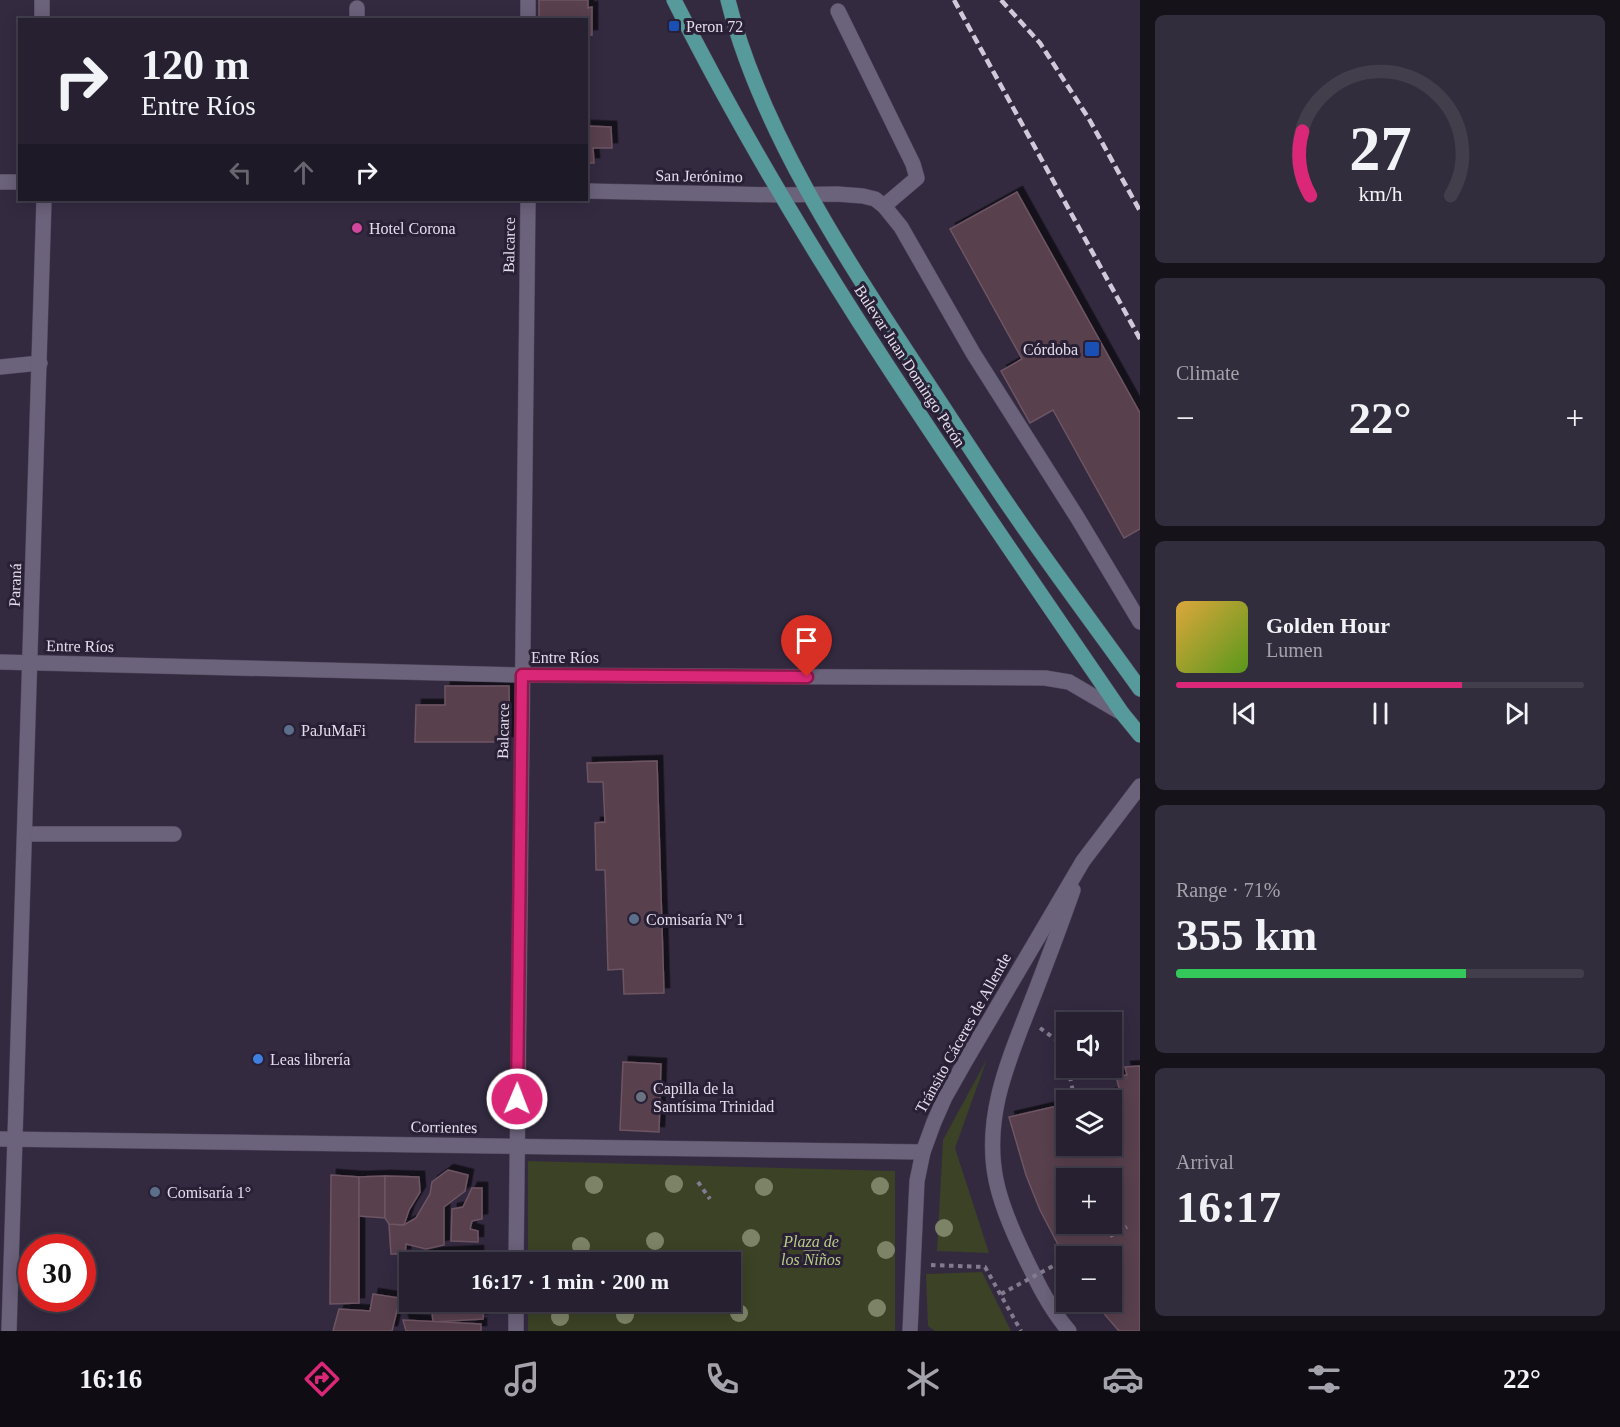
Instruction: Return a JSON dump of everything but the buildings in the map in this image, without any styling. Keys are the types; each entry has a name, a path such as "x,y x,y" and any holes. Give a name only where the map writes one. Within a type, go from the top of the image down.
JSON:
{"main road":[{"name":"Bulevar Juan Domingo Perón","path":"674,0 698,48 781,195 929,431 1140,735"},
{"name":"Bulevar Juan Domingo Perón","path":"728,0 735,28 768,113 810,195 877,306 1007,503 1140,689"}],"street":[{"path":"42,0 42,18"},
{"path":"528,0 528,18"},
{"path":"838,11 913,164 917,178 884,206 901,226 973,353 1077,517 1140,622"},
{"path":"0,182 18,182"},
{"name":"San Jerónimo","path":"588,191 863,196 875,199 884,206"},
{"name":"Paraná","path":"9,1331 8,1140 26,834 44,201"},
{"name":"Balcarce","path":"516,1252 528,201"},
{"path":"0,367 40,363"},
{"name":"Entre Ríos","path":"0,662 522,675 1045,678 1069,682 1122,712"},
{"name":"Tránsito Cáceres de Allende","path":"910,1331 917,1181 923,1152 945,1097 1083,861 1140,786"},
{"path":"26,834 174,834"},
{"path":"1069,1331 1038,1285 1011,1225 996,1180 993,1149 994,1108 1010,1056 1083,861"},
{"name":"Corrientes","path":"8,1140 923,1152"},
{"path":"516,1312 516,1331"}],"path":[{"path":"698,1182 710,1199"},
{"path":"1110,1236 1127,1227"},
{"path":"912,1264 986,1267 1021,1331"},
{"path":"1000,1294 1056,1264"}],"green space":[{"path":"987,1059 955,1148 989,1253 937,1251 943,1140"},
{"name":"Plaza de los Niños","path":"528,1161 895,1171 895,1331 528,1331 528,1312 741,1312 741,1252 528,1252"},
{"path":"982,1272 1011,1331 935,1331 928,1326 926,1274"}],"railway":[{"path":"954,0 1140,339"},
{"path":"1001,0 1040,43 1089,119 1140,211"}],"place":[{"name":"Peron 72","path":"674,26"},
{"name":"Hotel Corona","path":"357,228"},
{"name":"Córdoba","path":"1092,349"},
{"name":"PaJuMaFi","path":"289,730"},
{"name":"Comisaría Nº 1","path":"634,919"},
{"name":"Leas librería","path":"258,1059"},
{"name":"Capilla de la Santísima Trinidad","path":"641,1097"},
{"name":"Comisaría 1°","path":"155,1192"}],"route":[{"path":"517,1099 522,675 807,677"}]}
